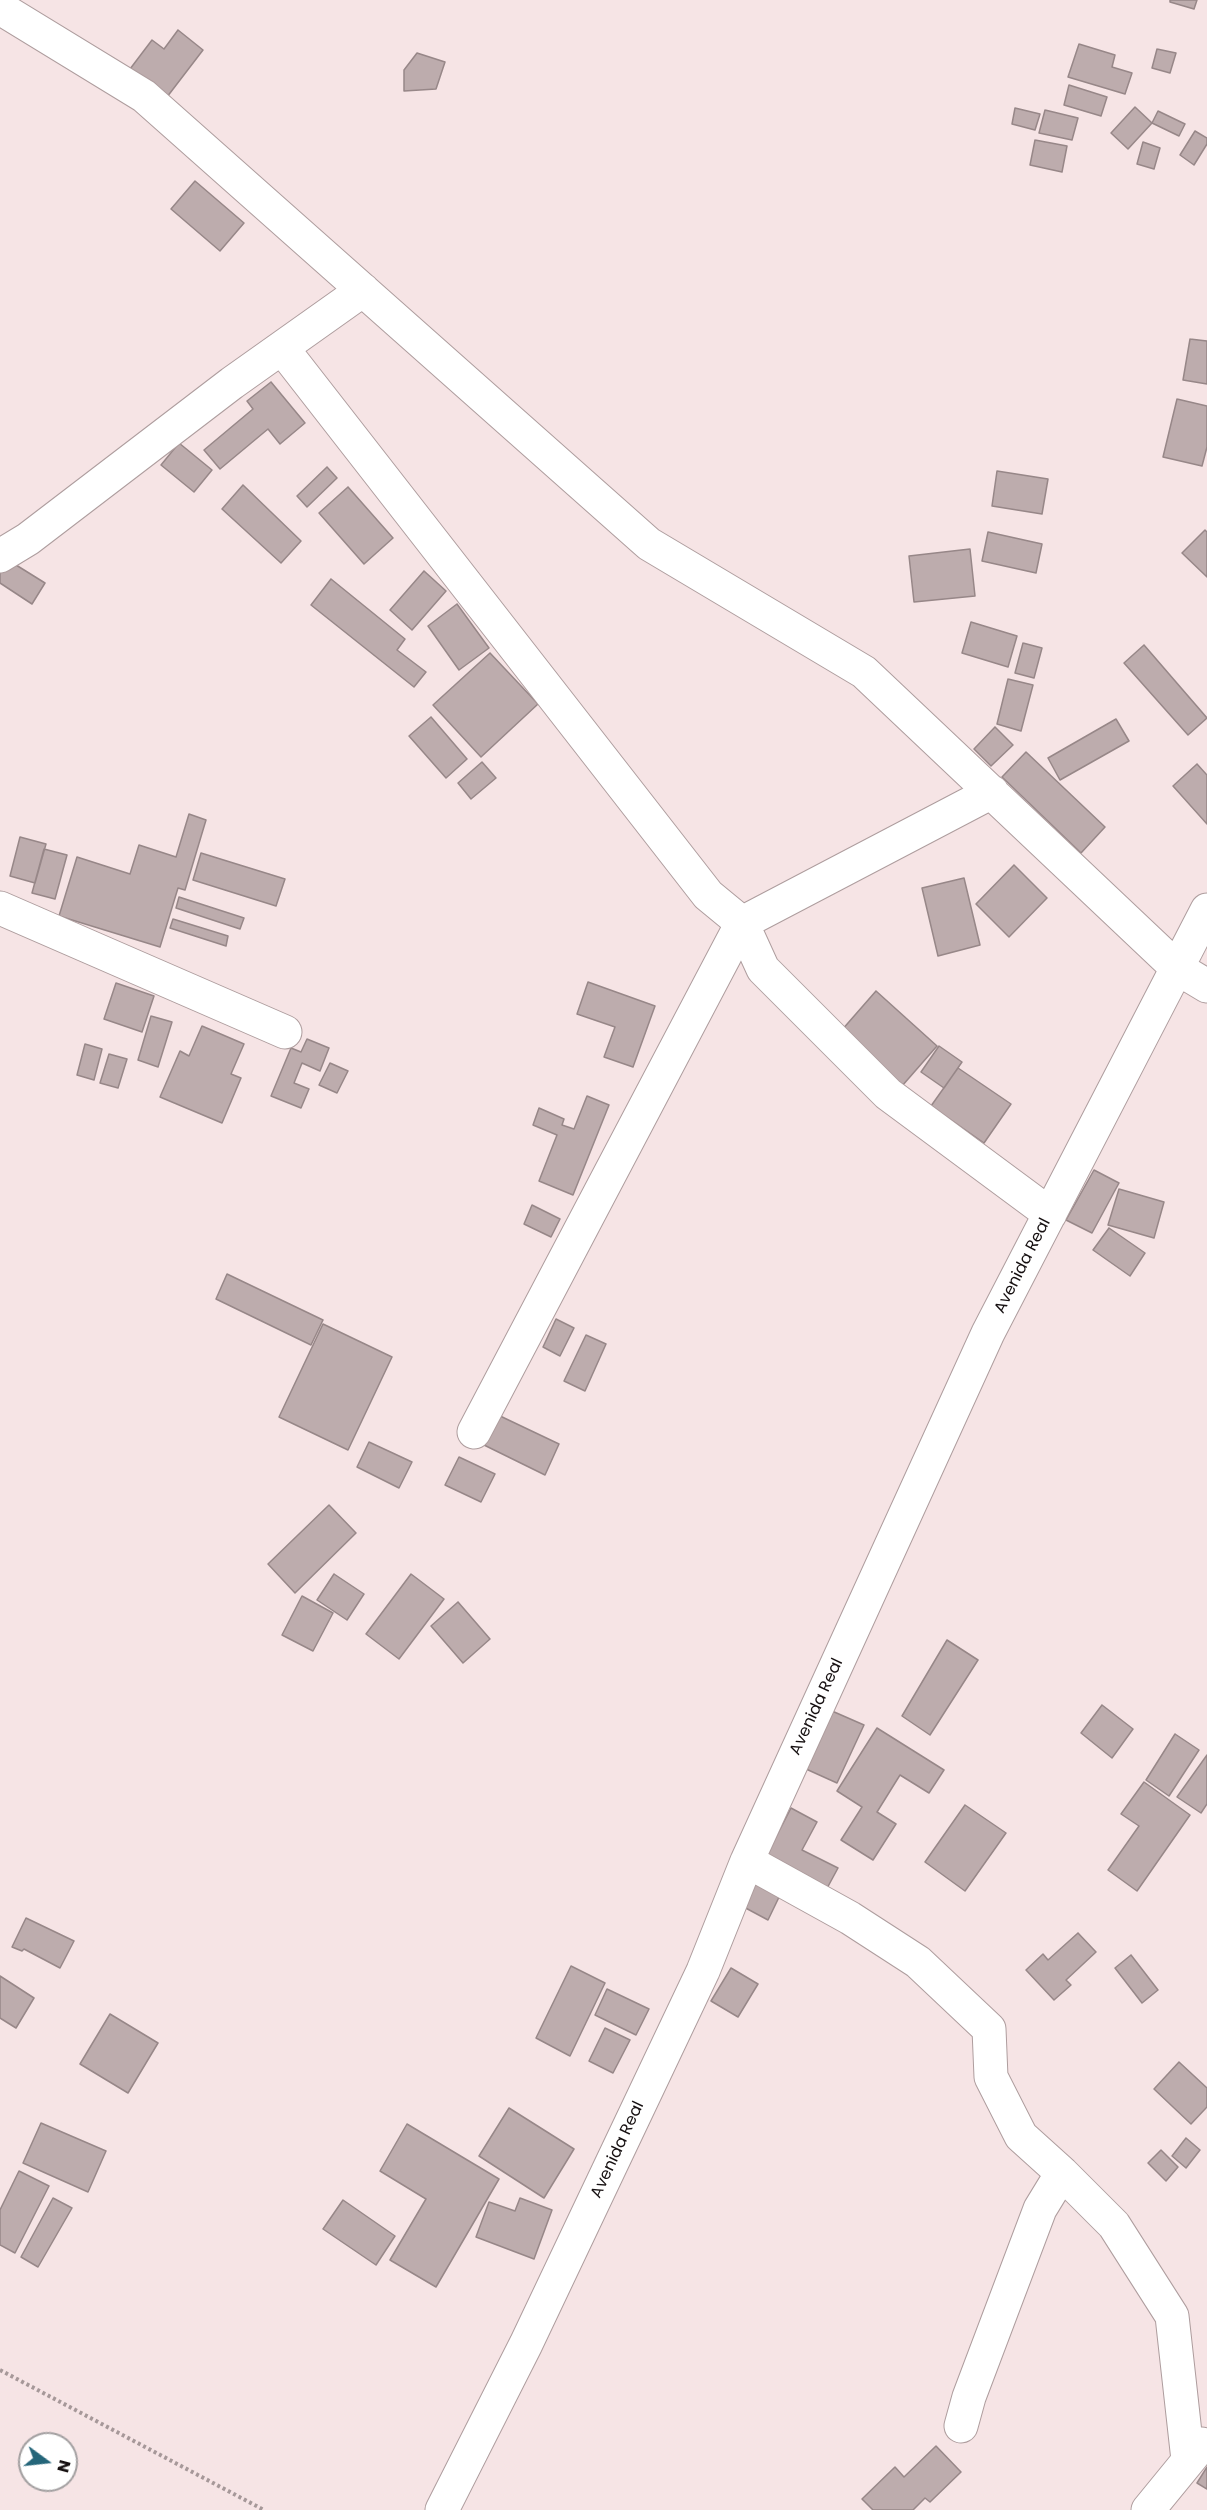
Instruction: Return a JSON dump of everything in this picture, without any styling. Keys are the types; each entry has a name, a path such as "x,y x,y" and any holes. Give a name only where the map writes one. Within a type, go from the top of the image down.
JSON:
{"street":[{"path":"0,8 144,96 649,544 864,672 1177,968 1207,986"},
{"path":"0,556 28,539 231,383 363,290"},
{"path":"282,348 708,896 742,923 763,969 888,1094 1050,1214"},
{"path":"474,1432 742,923 992,792"},
{"path":"0,908 285,1032"},
{"name":"Avenida Real","path":"442,2510 525,2344 703,1971 747,1861 988,1333 1207,910"},
{"path":"747,1861 850,1918 918,1962 989,2029 991,2077 1021,2136 1114,2225 1172,2316 1198,2449 1148,2510"},
{"path":"961,2426 969,2397 1040,2209 1062,2173"}],"path":[{"path":"0,2370 264,2510"}],"building":[{"path":"1170,0 1197,0 1194,9 1170,2"},
{"path":"178,30 203,50 167,97 130,69 152,40 164,49"},
{"path":"1079,44 1115,55 1112,67 1132,73 1125,94 1068,77"},
{"path":"1157,49 1176,53 1170,73 1152,68"},
{"path":"417,53 445,62 436,89 404,91 404,70"},
{"path":"1069,85 1107,97 1101,116 1064,105"},
{"path":"1135,107 1152,123 1128,149 1111,133"},
{"path":"1015,108 1040,114 1035,130 1012,124"},
{"path":"1045,110 1078,118 1072,140 1039,133"},
{"path":"1158,111 1185,124 1179,136 1152,123"},
{"path":"1195,131 1207,138 1207,144 1194,165 1180,155"},
{"path":"1035,140 1067,146 1062,172 1030,165"},
{"path":"1143,142 1160,148 1154,169 1137,164"},
{"path":"195,181 244,223 220,251 171,209"},
{"path":"1190,339 1207,341 1207,384 1183,380"},
{"path":"271,382 305,423 280,444 268,429 220,469 204,450 253,409 247,401"},
{"path":"1177,399 1207,406 1207,447 1202,466 1163,457"},
{"path":"179,443 212,470 194,492 161,465"},
{"path":"327,467 337,478 307,507 297,496"},
{"path":"997,471 1048,479 1042,514 992,506"},
{"path":"243,485 301,541 281,563 222,509"},
{"path":"348,487 393,538 364,564 319,513"},
{"path":"1205,530 1207,532 1207,577 1182,553"},
{"path":"988,532 1042,544 1036,573 982,561"},
{"path":"970,549 975,596 914,602 909,556"},
{"path":"8,560 45,583 32,604 0,583 0,573"},
{"path":"424,571 446,591 412,630 390,610"},
{"path":"331,579 405,639 397,650 426,672 414,687 311,605"},
{"path":"457,604 489,648 459,670 428,626"},
{"path":"971,622 1017,636 1008,667 962,653"},
{"path":"1023,643 1042,648 1034,678 1015,673"},
{"path":"1144,645 1207,718 1188,735 1124,663"},
{"path":"490,653 538,704 481,757 433,705"},
{"path":"1008,679 1033,685 1021,731 997,724"},
{"path":"431,717 467,759 446,778 409,736"},
{"path":"1116,719 1129,741 1060,780 1048,758"},
{"path":"995,727 1013,745 991,766 974,749"},
{"path":"1026,752 1105,827 1081,853 1002,777"},
{"path":"482,762 496,778 471,799 458,783"},
{"path":"1197,764 1207,775 1207,824 1173,786"},
{"path":"189,814 206,820 185,890 178,888 160,947 59,916 77,857 130,874 139,845 176,857"},
{"path":"20,837 46,844 35,883 10,876"},
{"path":"44,849 67,855 55,899 32,893"},
{"path":"201,853 285,879 276,906 193,880"},
{"path":"1014,865 1047,898 1009,937 976,904"},
{"path":"964,878 980,945 938,956 922,888"},
{"path":"179,897 244,918 240,929 176,908"},
{"path":"173,919 228,936 226,946 170,928"},
{"path":"588,982 655,1006 633,1067 604,1057 615,1027 577,1014"},
{"path":"116,983 154,996 142,1032 104,1019"},
{"path":"876,991 937,1046 902,1086 841,1031"},
{"path":"151,1016 172,1022 158,1067 138,1060"},
{"path":"202,1026 244,1044 231,1074 241,1078 222,1123 160,1097 180,1051 189,1056"},
{"path":"307,1039 329,1048 320,1071 302,1063 294,1083 309,1089 301,1108 271,1096 291,1048 301,1052"},
{"path":"85,1044 102,1049 94,1080 77,1075"},
{"path":"939,1046 962,1062 944,1088 921,1072"},
{"path":"109,1054 127,1059 118,1088 100,1083"},
{"path":"330,1063 348,1071 337,1093 319,1085"},
{"path":"958,1068 1011,1104 984,1143 931,1106"},
{"path":"587,1096 609,1105 573,1195 539,1181 557,1135 533,1125 539,1108 564,1119 562,1125 574,1129"},
{"path":"1094,1170 1119,1183 1092,1233 1066,1220"},
{"path":"1119,1189 1164,1202 1154,1238 1108,1225"},
{"path":"532,1205 560,1219 551,1237 524,1224"},
{"path":"1109,1228 1145,1253 1130,1276 1093,1250"},
{"path":"227,1274 323,1320 311,1345 216,1299"},
{"path":"556,1319 574,1328 560,1356 543,1347"},
{"path":"323,1324 392,1357 348,1450 279,1417"},
{"path":"586,1335 606,1344 585,1391 564,1381"},
{"path":"498,1415 559,1444 545,1475 484,1445"},
{"path":"369,1442 412,1462 399,1488 357,1467"},
{"path":"459,1457 495,1474 481,1502 445,1485"},
{"path":"329,1505 356,1533 295,1593 268,1564"},
{"path":"334,1574 364,1594 347,1620 317,1600"},
{"path":"411,1574 444,1599 399,1659 366,1634"},
{"path":"302,1596 333,1613 313,1651 282,1635"},
{"path":"458,1602 490,1639 463,1663 431,1626"},
{"path":"947,1640 978,1660 930,1735 902,1716"},
{"path":"1102,1705 1133,1729 1112,1758 1081,1733"},
{"path":"832,1711 864,1725 837,1783 806,1769"},
{"path":"877,1728 944,1770 929,1793 900,1775 877,1812 896,1824 873,1860 841,1840 862,1807 837,1791"},
{"path":"1175,1734 1199,1750 1169,1796 1146,1780"},
{"path":"1207,1755 1207,1804 1201,1813 1177,1797"},
{"path":"1144,1782 1190,1815 1137,1891 1108,1870 1139,1826 1121,1814"},
{"path":"965,1805 1006,1833 965,1891 925,1862"},
{"path":"791,1808 817,1822 802,1850 838,1868 825,1892 764,1860"},
{"path":"754,1877 782,1891 768,1920 740,1905"},
{"path":"26,1918 74,1941 60,1968 24,1949 22,1951 12,1947"},
{"path":"1078,1933 1096,1952 1066,1980 1071,1985 1054,2000 1026,1970 1043,1954 1048,1960"},
{"path":"1131,1955 1158,1990 1142,2003 1115,1968"},
{"path":"571,1966 605,1983 570,2056 536,2038"},
{"path":"731,1968 758,1984 738,2017 711,2001"},
{"path":"0,1976 34,1998 16,2028 0,2018"},
{"path":"607,1989 649,2009 636,2035 595,2015"},
{"path":"110,2014 158,2043 128,2093 80,2064"},
{"path":"605,2028 630,2040 613,2073 589,2061"},
{"path":"1179,2062 1207,2088 1207,2107 1191,2124 1154,2089"},
{"path":"509,2108 574,2149 544,2198 479,2156"},
{"path":"41,2123 106,2151 88,2192 23,2163"},
{"path":"407,2124 499,2179 436,2287 390,2260 426,2199 380,2171"},
{"path":"1186,2138 1200,2150 1186,2168 1172,2156"},
{"path":"1161,2150 1178,2167 1166,2181 1148,2163"},
{"path":"19,2171 49,2186 15,2253 0,2245 0,2210"},
{"path":"53,2198 72,2208 38,2267 21,2257"},
{"path":"520,2198 552,2210 534,2259 476,2237 489,2202 515,2211"},
{"path":"343,2200 395,2236 376,2265 323,2229"},
{"path":"936,2446 961,2472 930,2502 925,2498 913,2510 873,2510 862,2499 895,2467 904,2477"},
{"path":"1207,2467 1207,2489 1197,2483"}]}
